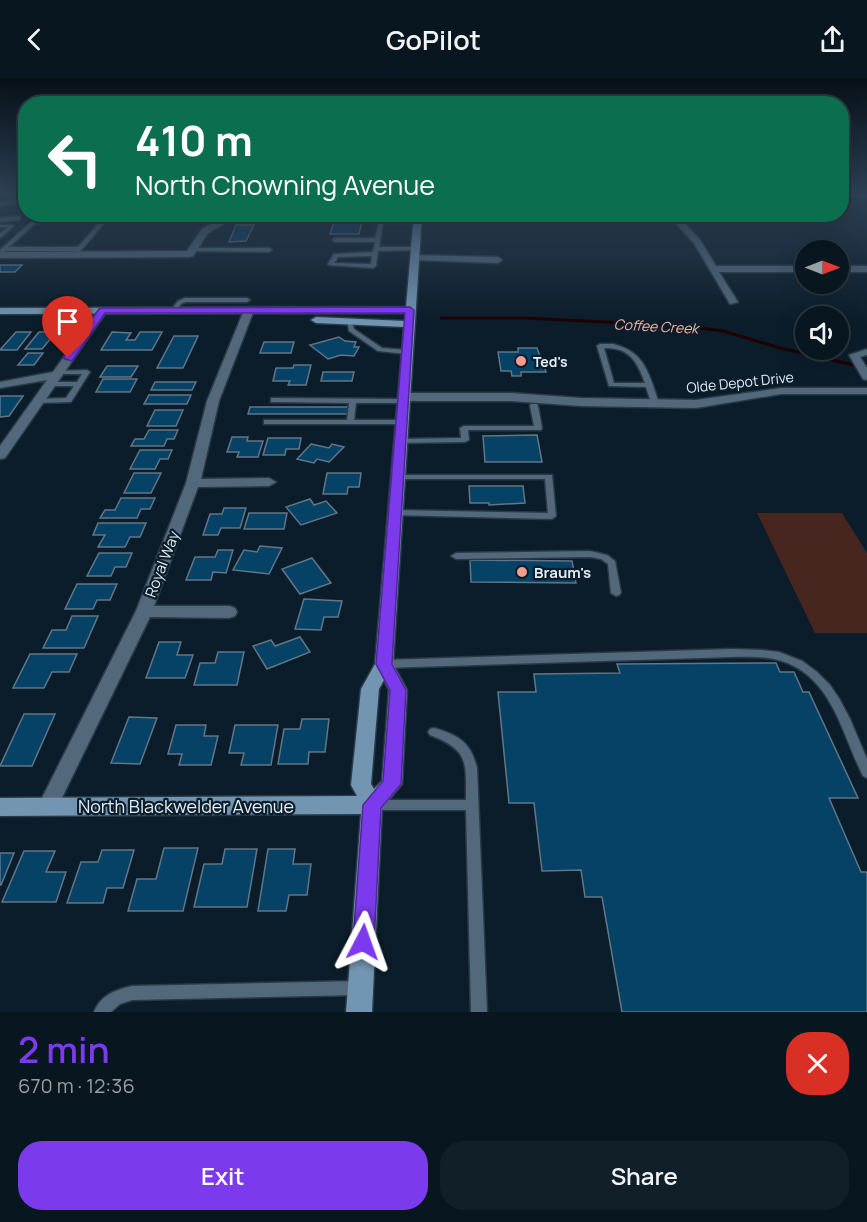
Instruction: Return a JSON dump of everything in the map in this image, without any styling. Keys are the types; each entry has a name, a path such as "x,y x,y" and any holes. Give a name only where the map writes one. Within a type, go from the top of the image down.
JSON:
{"main road":[{"path":"360,1000 372,805 361,785 362,770 370,689 384,664 408,324 417,236"},
{"path":"0,321 95,321 247,310 349,321 408,324"},
{"path":"0,311 410,310"},
{"path":"372,805 392,784 398,690 384,664"},
{"name":"North Blackwelder Avenue","path":"0,807 372,805"}],"street":[{"path":"1,252 191,252 202,236"},
{"path":"691,236 715,269 733,302"},
{"path":"416,254 498,260"},
{"path":"715,269 795,269"},
{"path":"849,269 867,269"},
{"path":"0,455 102,310"},
{"name":"Royal Way","path":"48,806 144,611 193,483 213,401 247,310"},
{"path":"867,352 854,355 867,377"},
{"path":"0,385 55,377"},
{"name":"Olde Depot Drive","path":"404,401 511,397 580,402 696,404 781,391 867,391"},
{"name":"Olde Depot Drive","path":"404,401 534,406 580,402"},
{"path":"193,483 269,482"},
{"path":"144,611 229,612"}],"lane":[{"path":"1,252 19,236"},
{"path":"77,252 91,236"},
{"path":"379,236 376,252 373,266 332,264 336,255 376,252 416,254"},
{"path":"335,240 378,240"},
{"path":"191,252 269,250"},
{"path":"349,321 351,330 380,350 407,352"},
{"path":"648,385 611,385 600,345 618,346 634,353 648,385 655,403"},
{"path":"38,401 68,400 87,372 55,377"},
{"path":"55,377 79,384"},
{"path":"274,400 404,401"},
{"path":"350,422 353,400"},
{"path":"401,441 465,440 464,428 538,428 534,406"},
{"path":"267,422 402,422"},
{"path":"395,513 552,516 549,477 398,477"},
{"path":"456,556 591,554 604,556 612,563 616,593"},
{"path":"384,664 732,653 777,655 811,670 831,691 867,773"},
{"path":"434,732 453,737 466,749 470,764 479,1012"},
{"path":"372,805 472,806"},
{"path":"102,1012 116,996 132,993 360,1000"}],"shaded area":[{"path":"757,513 842,513 867,553 867,633 815,633"}],"building":[{"path":"232,236 249,236 246,241 229,242"},
{"path":"0,265 22,265 15,272 0,272"},
{"path":"16,332 31,332 17,350 0,350"},
{"path":"39,332 56,332 42,349 25,349"},
{"path":"112,332 131,333 126,340 135,340 140,332 162,332 152,350 101,350"},
{"path":"174,336 198,336 183,368 157,368"},
{"path":"339,337 345,341 356,342 354,347 359,347 354,356 341,355 328,359 310,345"},
{"path":"264,342 294,342 291,353 260,353"},
{"path":"518,348 537,348 546,372 521,372 521,376 512,376 511,371 501,371 498,352 518,352"},
{"path":"28,353 43,353 34,365 18,365"},
{"path":"294,365 311,365 306,385 288,385 290,381 273,381 276,368 293,368"},
{"path":"107,366 138,366 131,377 100,377"},
{"path":"323,372 354,372 352,381 321,381"},
{"path":"103,379 137,379 130,392 96,392"},
{"path":"155,382 196,382 192,390 151,390"},
{"path":"149,395 191,395 187,404 144,404"},
{"path":"0,396 23,396 9,416 0,417"},
{"path":"250,407 348,407 347,414 248,414"},
{"path":"155,410 183,410 176,426 147,426"},
{"path":"149,430 178,430 174,439 167,439 164,446 131,446 135,439 144,439"},
{"path":"537,435 542,462 485,462 483,436"},
{"path":"232,437 248,437 247,441 263,441 258,457 237,457 239,452 227,452"},
{"path":"268,438 301,438 299,449 286,449 285,455 263,455"},
{"path":"311,444 329,448 332,444 344,447 329,462 317,459 314,463 297,459"},
{"path":"140,450 172,450 168,459 160,459 155,469 130,469"},
{"path":"134,473 161,473 151,493 124,493"},
{"path":"327,473 361,473 359,487 348,487 347,494 323,494"},
{"path":"469,486 523,486 525,503 489,505 489,503 470,503"},
{"path":"121,498 155,498 150,509 141,509 137,518 100,518 105,510 115,510"},
{"path":"310,499 314,505 326,501 337,513 301,525 286,507"},
{"path":"224,508 246,508 240,528 221,528 218,535 203,535 210,514 222,514"},
{"path":"249,513 287,513 284,529 244,529"},
{"path":"98,523 146,523 140,537 130,537 125,547 98,547 105,535 93,535"},
{"path":"260,546 282,548 269,574 233,570 244,550 257,552"},
{"path":"218,550 233,550 226,573 213,572 211,580 186,580 195,557 215,557"},
{"path":"99,553 132,553 126,567 115,567 111,576 87,576"},
{"path":"312,558 331,583 300,594 282,569"},
{"name":"Braum's","path":"470,560 572,561 576,583 471,582"},
{"path":"77,584 117,584 110,600 97,600 93,609 65,609"},
{"path":"304,599 342,601 338,617 324,617 321,630 295,629"},
{"path":"72,616 98,616 84,648 43,648 52,630 66,630"},
{"path":"300,637 310,652 267,669 253,646 271,640 275,646"},
{"path":"159,642 181,642 177,655 193,655 185,678 146,678"},
{"path":"218,652 244,652 237,685 194,685 200,663 215,663"},
{"path":"30,654 77,654 69,672 52,672 44,688 13,688"},
{"path":"776,663 780,672 794,672 803,692 809,692 858,798 829,798 861,872 867,872 867,1012 622,1012 602,897 585,897 581,870 542,871 534,803 509,803 498,692 536,692 534,674 620,673 617,664"},
{"path":"24,714 55,714 32,766 0,766"},
{"path":"129,717 157,718 140,764 111,763"},
{"path":"302,719 329,719 325,752 309,752 308,764 278,764 284,729 300,729"},
{"path":"176,725 206,725 204,736 218,736 211,765 179,765 182,754 168,754"},
{"path":"235,725 278,725 271,765 241,765 244,753 229,753"},
{"path":"164,848 198,848 183,911 128,911 137,879 156,879"},
{"path":"225,849 257,849 247,907 194,907 204,864 222,864"},
{"path":"268,849 295,849 293,864 311,864 307,895 289,895 286,911 258,911"},
{"path":"102,850 134,850 123,888 107,888 103,903 67,903 81,862 98,862"},
{"path":"24,851 55,851 46,872 66,872 56,902 2,902"},
{"path":"0,853 14,853 1,885 0,885"}],"waterway":[{"name":"Coffee Creek","path":"441,318 525,318 685,326 723,331 780,348 867,368"}],"place":[{"name":"Ted's","path":"521,361"},
{"name":"Braum's","path":"522,572"}],"route":[{"path":"68,358 102,310 410,310 384,664 398,690 392,784 372,805 363,942"}]}
